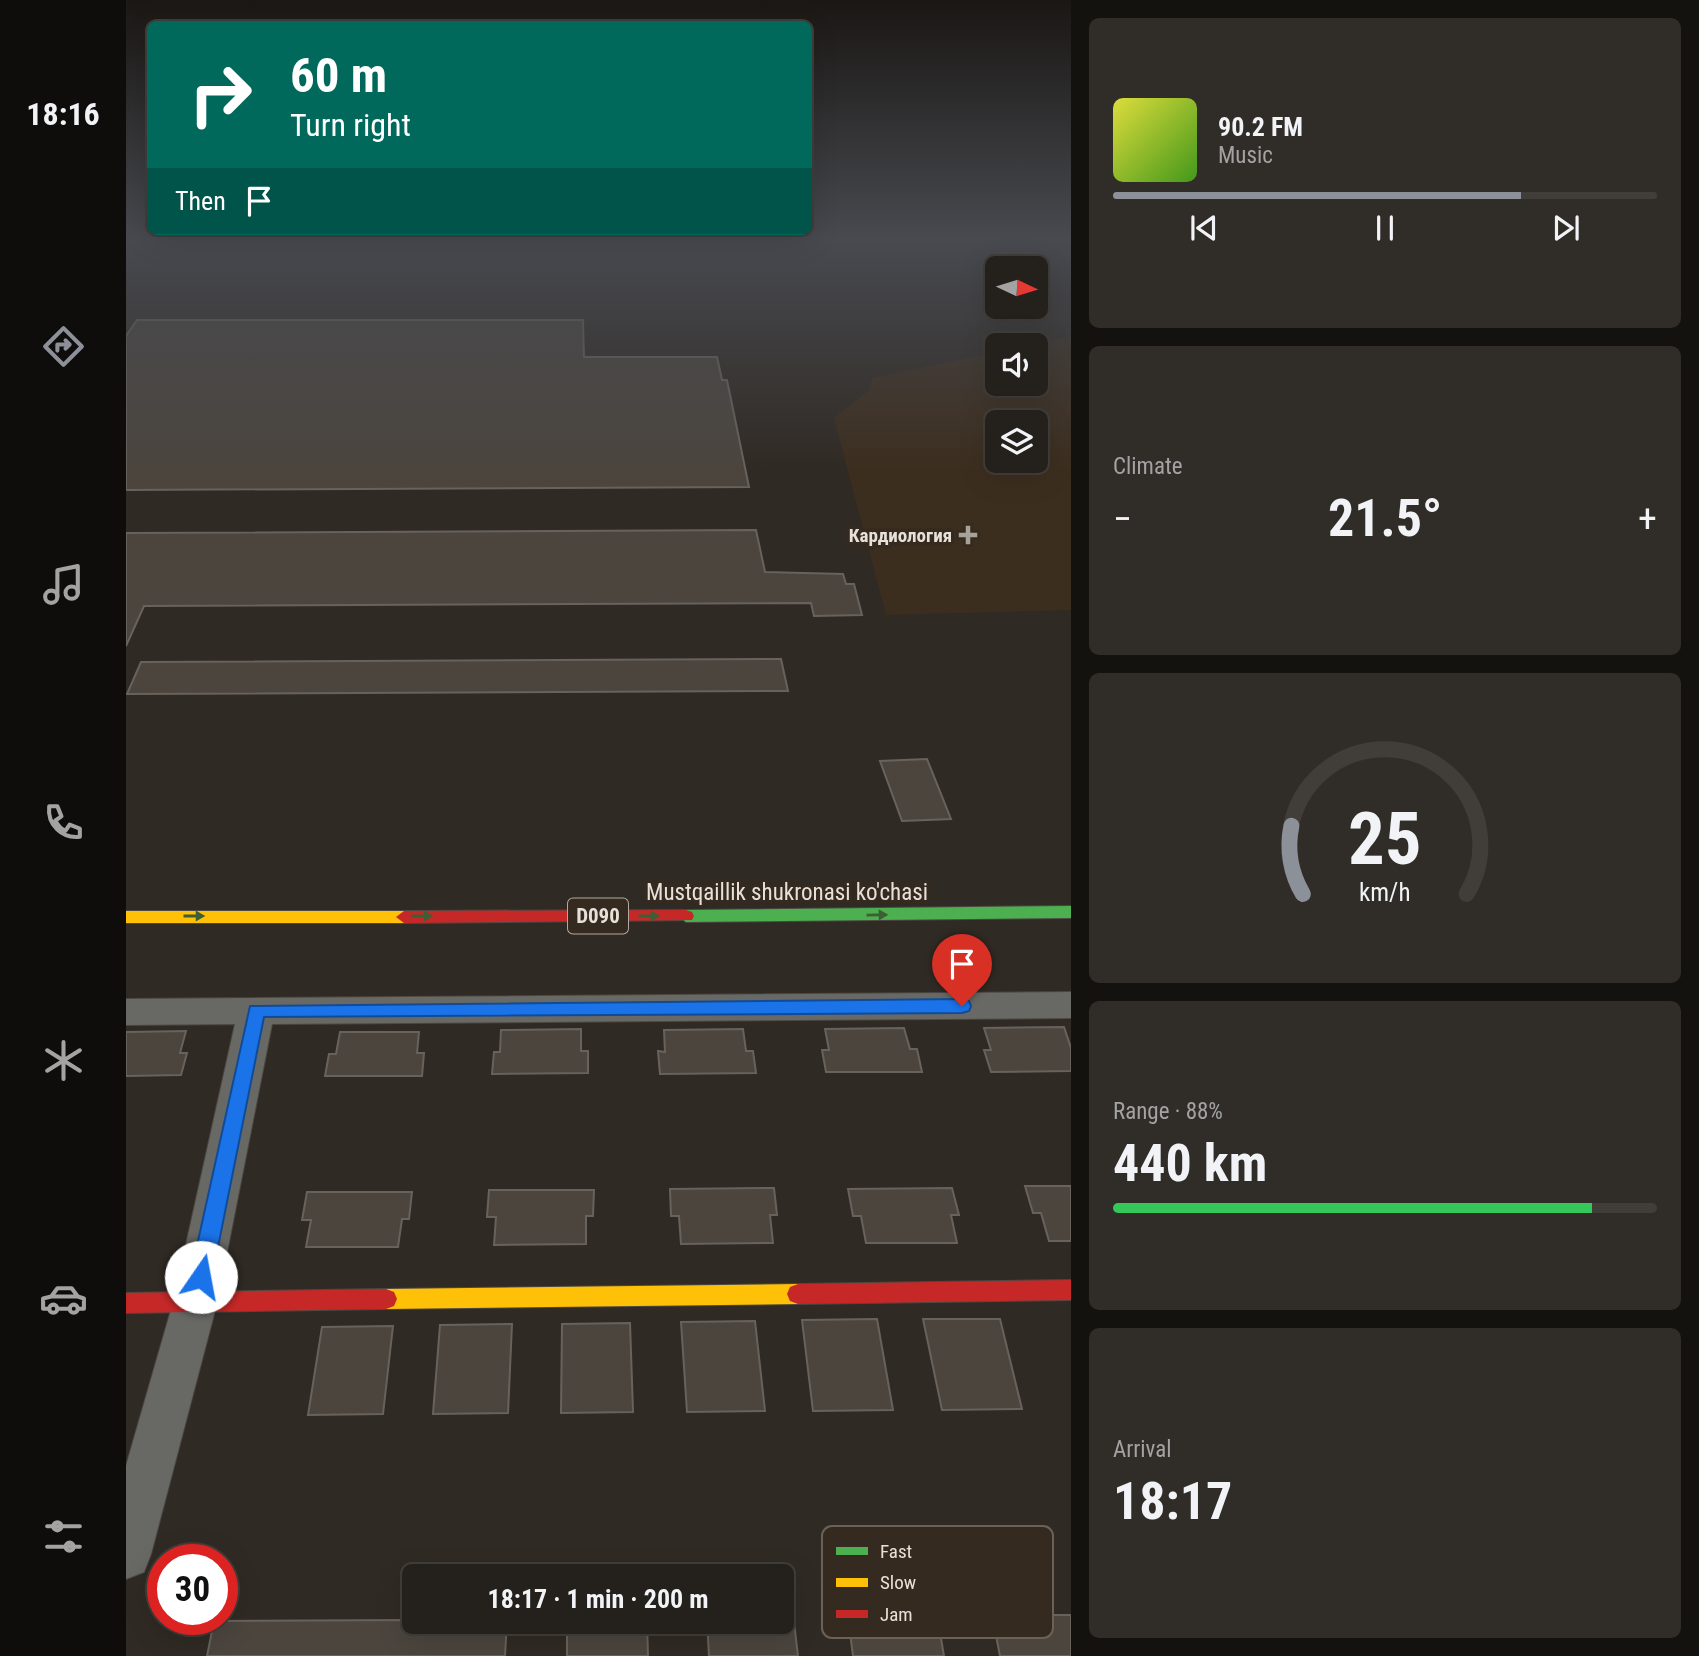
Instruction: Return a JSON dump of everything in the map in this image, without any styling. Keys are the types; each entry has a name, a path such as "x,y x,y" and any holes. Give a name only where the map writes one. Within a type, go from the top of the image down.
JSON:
{"main road":[{"name":"Mustqaillik shukronasi ko'chasi","path":"126,917 853,916 1071,912"},
{"path":"126,1303 1071,1290"}],"street":[{"path":"126,1012 1071,1005"},
{"path":"126,1553 195,1303 257,1011"}],"shaded area":[{"name":"Кардиология","path":"1071,336 1071,610 886,615 834,418 869,390 872,378 985,354 985,396 1048,396 1048,341"}],"building":[{"path":"137,320 583,320 584,357 717,357 722,380 727,380 749,487 126,490 126,336"},
{"path":"756,530 765,572 843,574 846,584 854,584 862,615 814,616 811,603 144,606 126,646 126,533"},
{"path":"781,659 788,691 127,694 141,662"},
{"path":"927,759 951,819 902,821 880,761"},
{"path":"1064,1027 1071,1048 1071,1071 991,1072 984,1050 991,1050 984,1028"},
{"path":"904,1028 910,1049 917,1049 922,1072 826,1072 822,1050 829,1050 825,1029"},
{"path":"581,1029 581,1051 588,1051 588,1073 492,1074 494,1052 500,1052 501,1030"},
{"path":"743,1029 746,1051 753,1051 756,1073 660,1074 658,1051 665,1052 664,1030"},
{"path":"186,1031 180,1053 187,1053 181,1075 126,1076 126,1032"},
{"path":"340,1032 419,1032 417,1053 424,1053 422,1076 325,1076 329,1054 336,1054"},
{"path":"1025,1186 1071,1186 1071,1241 1049,1241 1041,1213 1033,1213"},
{"path":"774,1188 777,1215 770,1215 773,1243 681,1244 679,1216 671,1216 670,1189"},
{"path":"952,1188 959,1215 951,1215 957,1243 866,1243 861,1216 853,1216 848,1189"},
{"path":"489,1190 594,1190 593,1216 586,1216 586,1244 494,1245 496,1217 487,1217"},
{"path":"307,1192 412,1192 409,1219 402,1219 398,1247 306,1247 311,1220 302,1220"},
{"path":"877,1319 893,1410 813,1411 802,1320"},
{"path":"923,1319 1000,1319 1022,1409 942,1410"},
{"path":"755,1321 765,1411 687,1412 681,1322"},
{"path":"630,1323 633,1412 561,1413 562,1324"},
{"path":"512,1324 508,1413 433,1414 440,1325"},
{"path":"393,1326 383,1414 308,1415 322,1327"},
{"path":"1053,1615 1071,1615 1071,1656 1000,1656 996,1638 1053,1638"},
{"path":"402,1620 402,1634 506,1634 505,1656 207,1656 211,1635 238,1635 238,1621"},
{"path":"794,1622 798,1656 709,1656 708,1634 794,1634"},
{"path":"567,1634 647,1634 648,1656 567,1656"},
{"path":"851,1638 941,1638 944,1656 853,1656"}],"traffic: fast":[{"path":"686,916 1071,912"}],"traffic: slow":[{"path":"126,917 404,917"},
{"path":"386,1299 798,1294"}],"traffic: jam":[{"path":"404,917 686,916"},
{"path":"798,1294 1071,1290"},
{"path":"126,1303 386,1299"}],"place":[{"name":"Кардиология","path":"968,535"}],"route":[{"path":"201,1277 257,1011 962,1006"}]}
